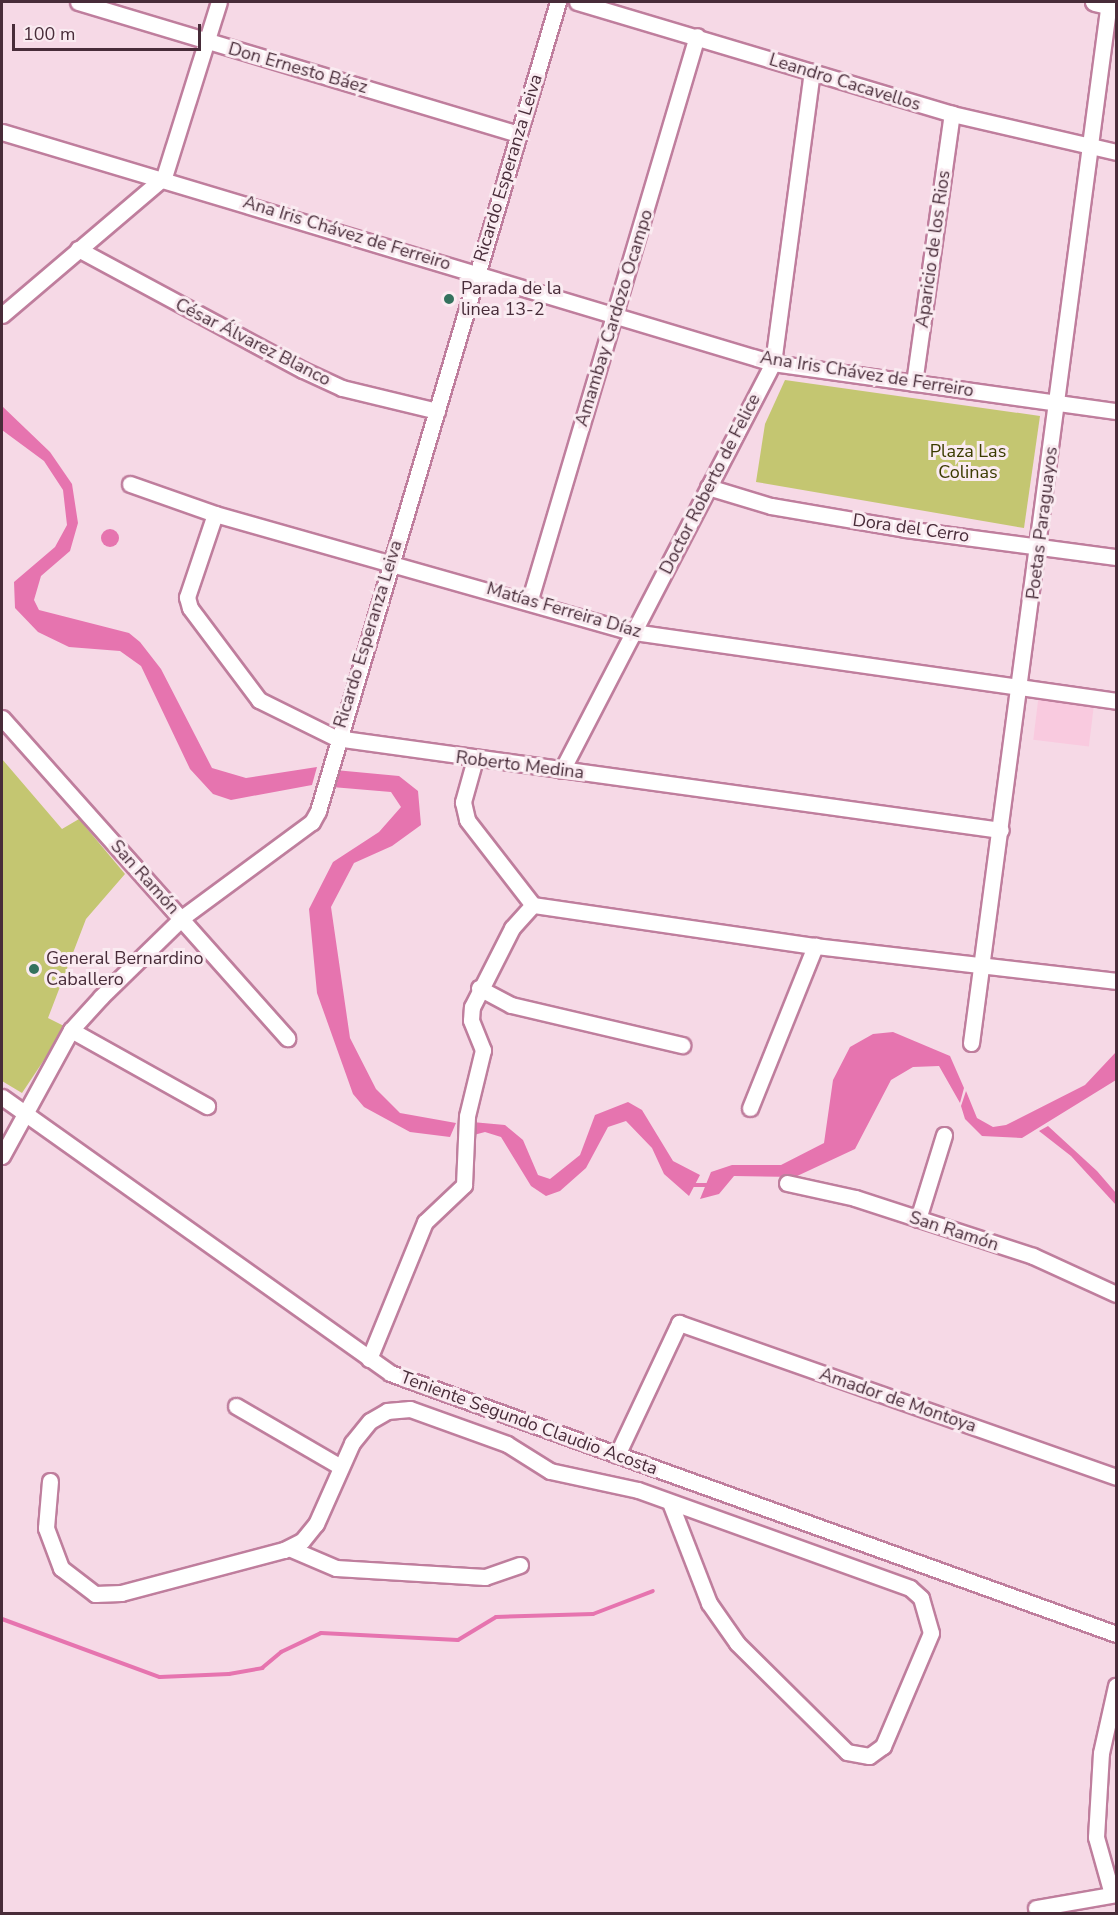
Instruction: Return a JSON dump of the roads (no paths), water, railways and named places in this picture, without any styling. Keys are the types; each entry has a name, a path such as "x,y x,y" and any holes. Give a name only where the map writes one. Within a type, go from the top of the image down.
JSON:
{"street":[{"name":"Don Ernesto Báez","path":"78,2 518,134"},
{"path":"2,315 164,177 219,2"},
{"name":"Ricardo Esperanza Leiva","path":"2,1156 23,1110 71,1030 183,917 312,822 558,2"},
{"name":"Leandro Cacavellos","path":"577,2 952,114 1090,149 1116,152"},
{"name":"Poetas Paraguayos","path":"971,1043 984,967 1107,4"},
{"name":"Amambay Cardozo Ocampo","path":"530,599 697,36"},
{"name":"Doctor Roberto de Felice","path":"562,770 773,363 812,72"},
{"name":"Aparicio de los Rios","path":"914,383 952,114"},
{"name":"Ana Iris Chávez de Ferreiro","path":"2,132 164,177 616,312 773,363 1116,411"},
{"name":"César Álvarez Blanco","path":"78,249 303,370 342,388 437,411"},
{"name":"Matías Ferreira Díaz","path":"130,484 215,514 530,599 633,632 1116,701"},
{"name":"Dora del Cerro","path":"708,487 771,506 1116,557"},
{"name":"Roberto Medina","path":"215,514 187,597 190,608 259,700 336,738 1001,830"},
{"name":"San Ramón","path":"2,718 183,917 287,1038"},
{"path":"475,759 463,802 467,820 533,905 815,946 1116,981"},
{"path":"369,1359 425,1222 464,1185 466,1116 483,1050 471,1020 479,988 512,928 533,905"},
{"path":"750,1108 815,946"},
{"path":"479,988 531,1011 681,1045"},
{"path":"71,1030 207,1106"},
{"name":"Teniente Segundo Claudio Acosta","path":"2,1097 390,1373 1116,1634"},
{"path":"918,1219 944,1135"},
{"name":"San Ramón","path":"787,1183 918,1219 1033,1256 1116,1294"},
{"name":"Amador de Montoya","path":"617,1455 679,1323 1116,1477"},
{"path":"236,1406 341,1467"},
{"path":"50,1481 46,1527 61,1568 95,1594 121,1593 289,1548 316,1524 341,1467 370,1421 387,1411 410,1409 507,1444 550,1471 638,1490 671,1505 910,1588 921,1598 931,1633 883,1746 868,1756 847,1752 737,1643 709,1603 671,1505"},
{"path":"638,1490 646,1465"},
{"path":"289,1548 336,1568 485,1577 520,1564"},
{"path":"1036,1908 1114,1894 1096,1837 1101,1753 1116,1686"}],"waterway":[{"path":"691,1185 710,1185"},
{"path":"2,1619 160,1677 229,1674 262,1668 281,1652 321,1633 458,1640 496,1617 593,1614 653,1591"}],"place":[{"name":"Parada de la linea 13-2","path":"449,299"},
{"name":"General Bernardino Caballero","path":"34,969"}],"park label":[{"name":"Plaza Las Colinas","path":"968,462"}]}
